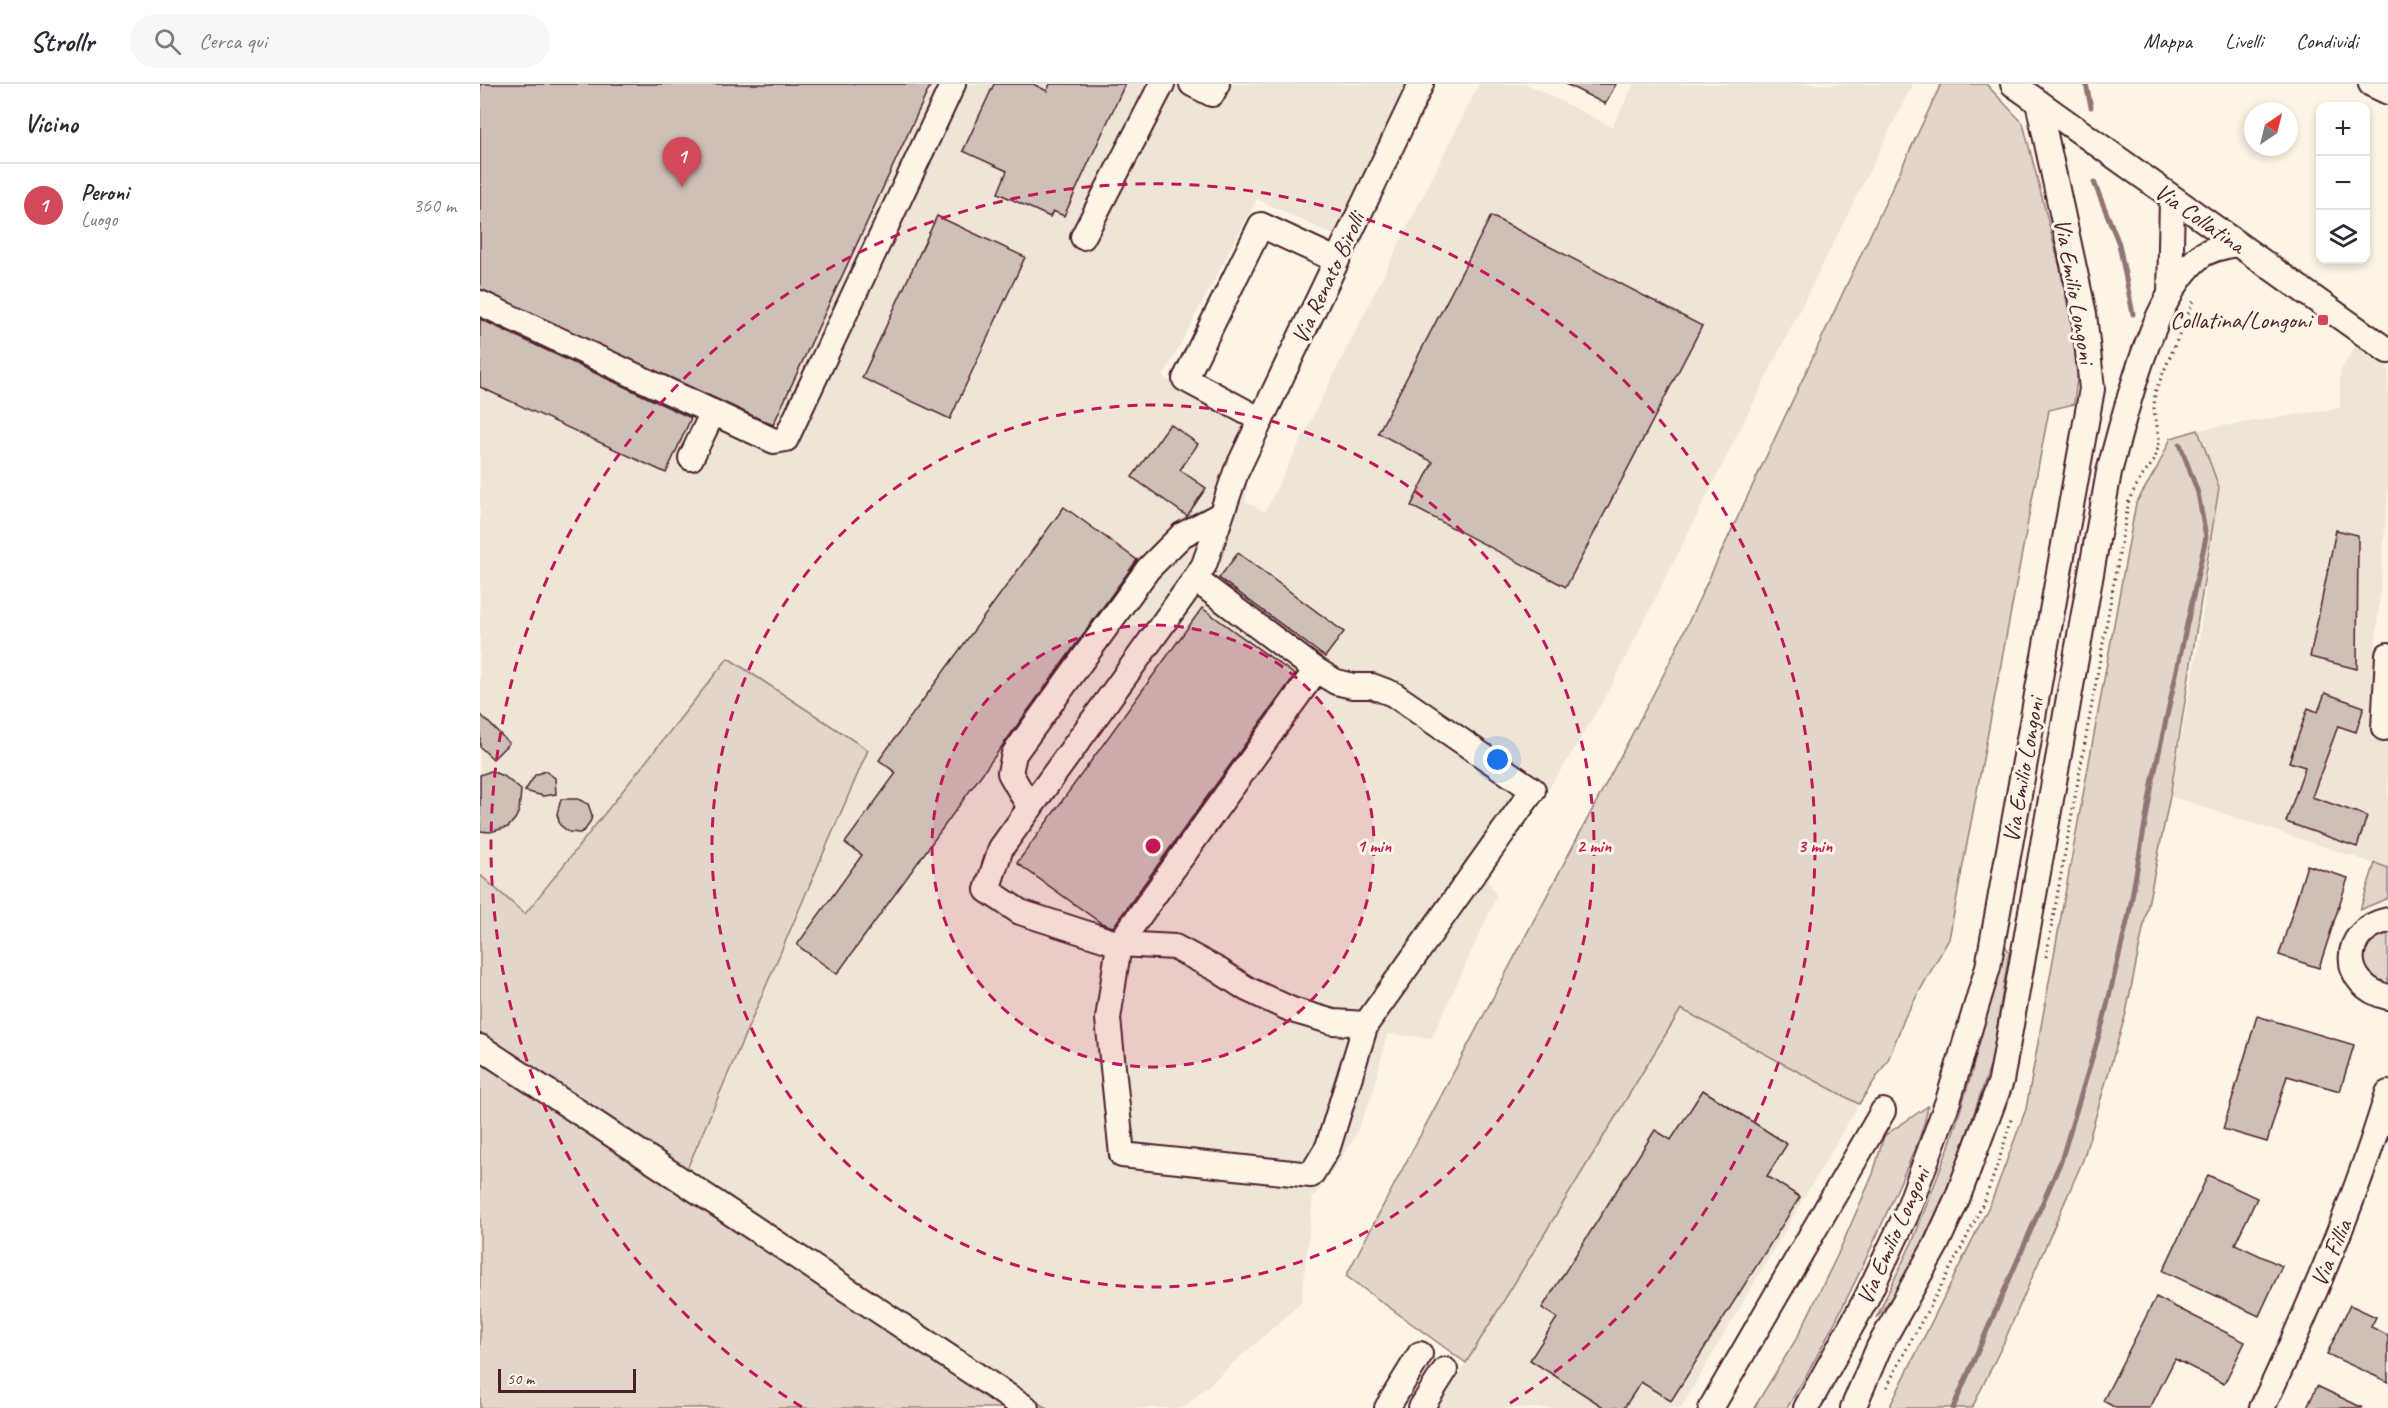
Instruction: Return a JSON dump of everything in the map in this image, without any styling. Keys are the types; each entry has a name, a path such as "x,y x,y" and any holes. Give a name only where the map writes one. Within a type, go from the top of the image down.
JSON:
{"street":[{"path":"480,303 774,441 786,439 953,84"},
{"path":"1083,237 1162,84"},
{"path":"1192,84 1212,94 1217,84"},
{"name":"Via Renato Birolli","path":"1119,944 1020,912 987,890 1001,848 1204,565 1236,472 1421,84"},
{"name":"Via Collatina","path":"2013,84 2388,351"},
{"path":"2371,84 2388,92"},
{"name":"Via Emilio Longoni","path":"1806,1408 1866,1299 1906,1215 1948,1101 1988,967 2091,389 2084,314 2038,102"},
{"path":"2170,295 2172,198"},
{"path":"1261,420 1185,379 1261,225 1336,260"},
{"name":"Via Emilio Longoni","path":"1853,1408 1879,1347 1936,1245 1957,1199 2001,1081 2109,472 2127,405 2148,344 2170,295 2192,264 2202,255 2236,244"},
{"path":"691,458 712,412"},
{"path":"1030,808 1010,772 1014,754 1148,569 1182,535 1221,515"},
{"path":"1195,579 1316,670 1336,682 1353,686 1372,686 1393,694 1533,790 1366,1024 1328,1147 1311,1175 1122,1155 1108,1019 1119,944 1316,670"},
{"path":"2384,728 2388,655"},
{"path":"2388,920 2376,922 2365,929 2356,939 2352,958 2356,977 2364,987 2375,994 2388,997"},
{"path":"1119,944 1175,947 1247,989 1292,1010 1333,1022 1366,1024"},
{"path":"480,1047 1026,1408"},
{"name":"Via Fillia","path":"2262,1408 2339,1237 2388,1095"},
{"path":"1711,1408 1883,1111"},
{"path":"1387,1408 1420,1354"},
{"path":"1421,1408 1445,1370"}],"shaded area":[{"path":"480,84 1405,84 1335,236 1257,199 1163,377 1249,425 1222,470 1248,480 1246,502 1265,512 1479,84 1527,84 1612,127 1634,84 1913,84 1611,687 1567,761 1487,880 1497,896 1432,1038 1387,1034 1373,1093 1353,1141 1313,1198 1301,1303 1183,1408 1046,1408 687,1169 728,659 524,914 480,875"},
{"path":"1941,84 1986,84 2023,123 2060,268 2079,361 2074,404 2049,410 1949,939 1905,1017 1888,1060 1859,1104 1681,1009 1466,1363 1346,1276 1666,670"},
{"path":"2356,345 2388,364 2388,487 2372,695 2371,738 2388,740 2388,868 2170,796 2198,647 2219,487 2196,430 2340,408 2340,372"},
{"path":"2198,430 2219,487 2170,796 2126,1013 2083,1160 2004,1342 1972,1408 1889,1408 1992,1200 2026,1109 2136,503 2157,468 2171,438"},
{"path":"728,658 868,750 687,1169 542,1076 1046,1408 480,1408 480,875 525,914"},
{"path":"2375,863 2388,868 2388,898 2360,910"},
{"path":"2388,932 2388,986 2369,972 2363,958 2367,943 2374,937"},
{"path":"2004,943 2009,952 1991,1064 1951,1180 1904,1282 1876,1318 1914,1238 1948,1149 1970,1079"},
{"path":"1681,1009 1859,1104 1681,1408 1438,1408"},
{"path":"1928,1106 1915,1150 1871,1247 1832,1329 1802,1382 1787,1408 1754,1408 1798,1336 1837,1256 1873,1174 1884,1136"}],"building":[{"path":"480,84 931,84 773,425 480,289"},
{"path":"994,84 1033,84 1047,91 1050,84 1125,84 1064,216 1053,211 1050,217 998,193 1007,171 963,151"},
{"path":"1566,84 1616,84 1605,104"},
{"path":"937,216 1025,257 950,419 862,378"},
{"path":"1491,216 1702,326 1566,587 1411,506 1433,462 1378,433"},
{"path":"480,319 691,418 666,473 480,387"},
{"path":"1170,424 1198,444 1180,470 1206,488 1187,516 1132,477"},
{"path":"1064,507 1137,560 837,974 797,945 862,855 845,843 896,773 879,760"},
{"path":"2336,530 2358,535 2357,669 2310,657"},
{"path":"1238,553 1344,632 1325,657 1219,578"},
{"path":"1202,608 1295,675 1113,927 1101,923 1017,863"},
{"path":"2325,693 2364,707 2356,732 2338,726 2312,797 2367,816 2357,847 2286,822 2305,767 2289,762 2308,708 2318,712"},
{"path":"480,714 509,743 493,759 480,747"},
{"path":"491,771 505,777 521,790 519,811 515,819 508,827 490,832 480,831 480,775"},
{"path":"545,771 555,778 556,794 543,796 525,791 535,775"},
{"path":"561,799 578,799 588,804 592,815 585,830 580,833 569,832 560,825 557,814"},
{"path":"2307,865 2348,878 2319,968 2279,955"},
{"path":"2257,1016 2354,1045 2340,1091 2287,1076 2267,1142 2223,1129"},
{"path":"1703,1090 1787,1144 1767,1176 1800,1197 1671,1401 1641,1382 1624,1408 1605,1408 1530,1360 1557,1318 1542,1308 1655,1130 1671,1140"},
{"path":"2208,1175 2257,1198 2235,1244 2282,1266 2259,1316 2163,1271"},
{"path":"2156,1297 2245,1342 2224,1384 2175,1359 2150,1408 2116,1408 2103,1401"},
{"path":"2350,1305 2376,1317 2371,1327 2388,1335 2388,1382 2327,1354"},
{"path":"2317,1386 2363,1408 2307,1408"}],"waterway":[{"path":"2086,84 2091,107"},
{"path":"2094,182 2119,244 2133,314"},
{"path":"1953,1408 2061,1161 2103,1022 2129,914 2152,784 2206,537 2198,493 2180,444"}],"place":[{"name":"Peroni","path":"682,187"},
{"name":"Collatina/Longoni","path":"2323,320"}]}
